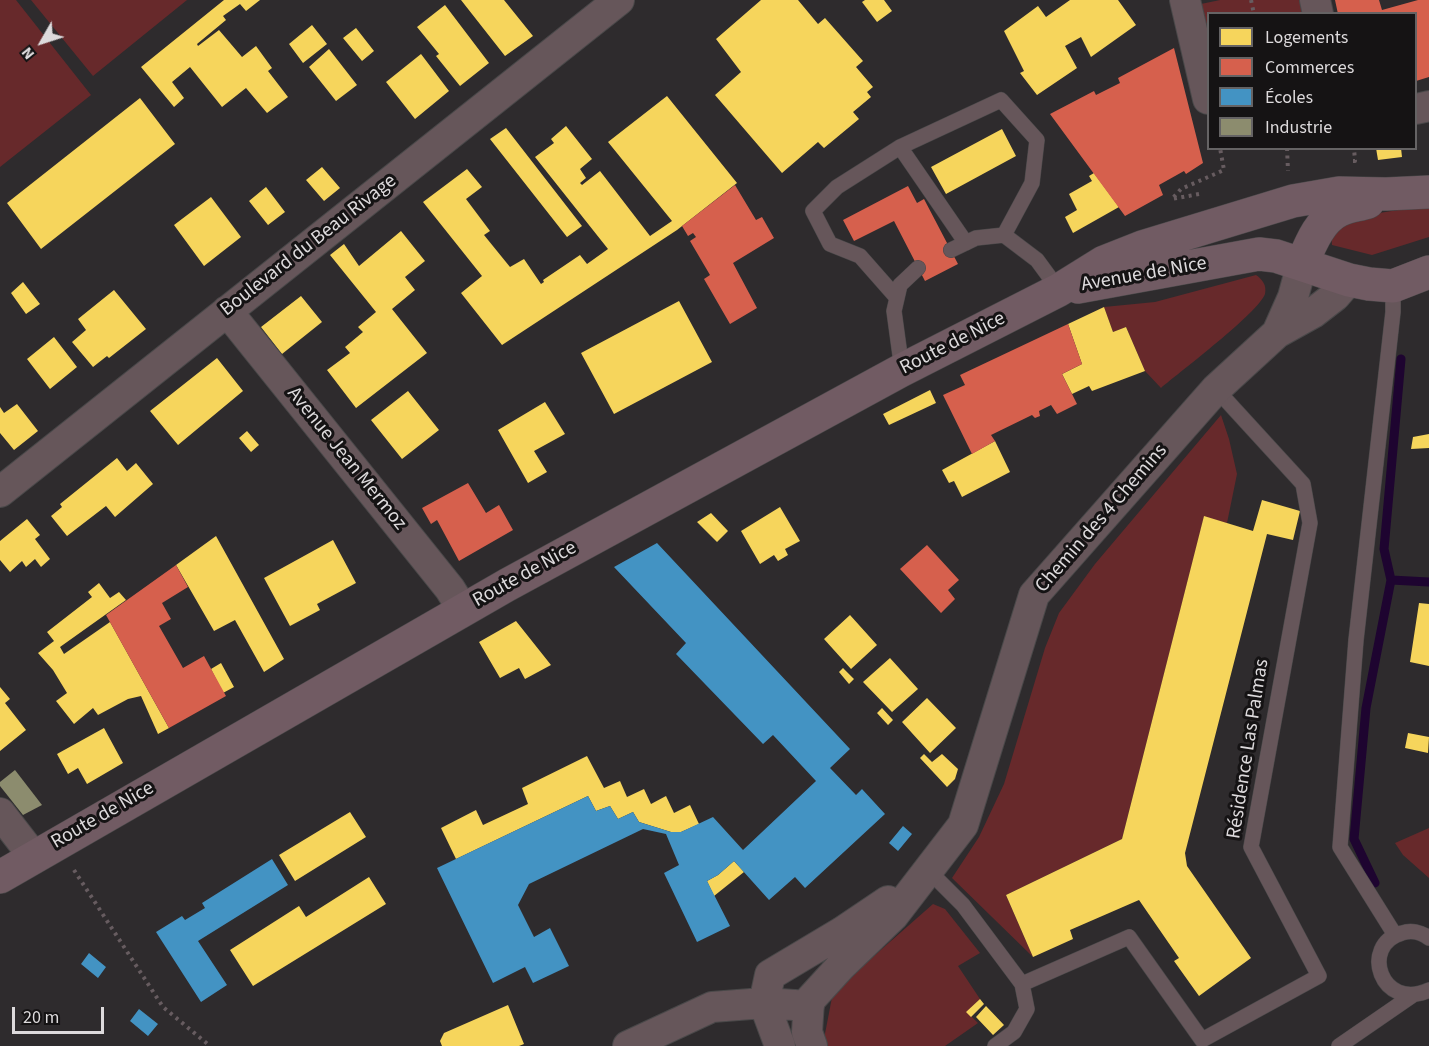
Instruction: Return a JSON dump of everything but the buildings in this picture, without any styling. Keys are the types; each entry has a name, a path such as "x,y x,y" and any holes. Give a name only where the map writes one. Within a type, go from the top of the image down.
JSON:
{"main road":[{"name":"Avenue de Nice","path":"1059,290 1104,262 1142,247 1293,201 1339,193 1429,192"},
{"path":"1302,264 1314,237 1325,222 1339,210 1360,205 1386,194"},
{"name":"Avenue de Nice","path":"1059,290 1259,254 1276,256 1349,280 1393,286 1429,272"},
{"name":"Route de Nice","path":"0,877 463,610 902,370 1059,290"}],"street":[{"name":"Boulevard du Beau Rivage","path":"0,492 619,0"},
{"path":"1185,0 1207,91"},
{"path":"1277,333 1293,297 1302,264"},
{"path":"1277,333 1313,313 1335,296 1349,280"},
{"name":"Avenue Jean Mermoz","path":"226,311 442,580 463,610"},
{"name":"Chemin des 4 Chemins","path":"809,1006 809,1001 841,966 893,916 963,825 1034,595 1216,389 1277,333"},
{"path":"0,813 46,850"},
{"name":"Chemin des 4 Chemins","path":"764,1003 770,975 851,927 929,871"},
{"path":"764,1003 780,1046"},
{"path":"628,1046 712,1007 764,1003 809,1006 807,1032 813,1046"}],"lane":[{"path":"897,298 860,256 830,244 813,211 837,187 900,147 1001,100 1037,140 1032,183 1004,235"},
{"path":"900,147 966,243"},
{"path":"951,250 976,238 1004,235 1037,260 1059,290"},
{"path":"902,370 894,311 900,285 918,268"},
{"path":"1393,286 1390,334 1356,640 1340,847 1395,935"},
{"name":"Résidence Las Palmas","path":"1022,984 1129,937 1201,1043 1319,976 1251,847 1310,523 1303,484 1216,389"},
{"path":"929,871 963,905 1022,984 1027,1009 1014,1032 995,1046"},
{"path":"1413,995 1392,990 1384,982 1379,962 1381,951 1395,935 1414,932 1429,938"},
{"path":"1339,1046 1413,995 1429,990"}],"path":[{"path":"1207,192 1172,200 1181,189 1224,170 1220,150"},
{"path":"1287,150 1288,174"},
{"path":"46,850 163,1007 210,1046"}],"shaded area":[{"path":"0,0 16,0 91,95 0,167"},
{"path":"31,0 187,0 93,76"},
{"path":"1220,0 1302,0 1305,12 1207,12 1207,32 1201,4"},
{"path":"1429,205 1429,237 1372,255 1332,245 1331,233 1342,219"},
{"path":"1256,275 1265,285 1265,294 1260,303 1161,388 1145,371 1126,327 1113,332 1104,307 1155,302"},
{"path":"1221,415 1237,474 1227,523 1204,517 1122,839 1006,895 1033,957 952,878 979,837 1004,784 1045,648 1059,613 1095,564"},
{"path":"1429,828 1429,878 1403,855 1395,843"},
{"path":"933,904 945,909 980,953 958,966 980,999 967,1012 978,1023 945,1046 826,1046 824,1039 833,992"}],"waterway":[{"path":"1401,359 1384,549 1391,580 1429,582"},
{"path":"1375,883 1354,839 1366,708 1391,580"}]}
